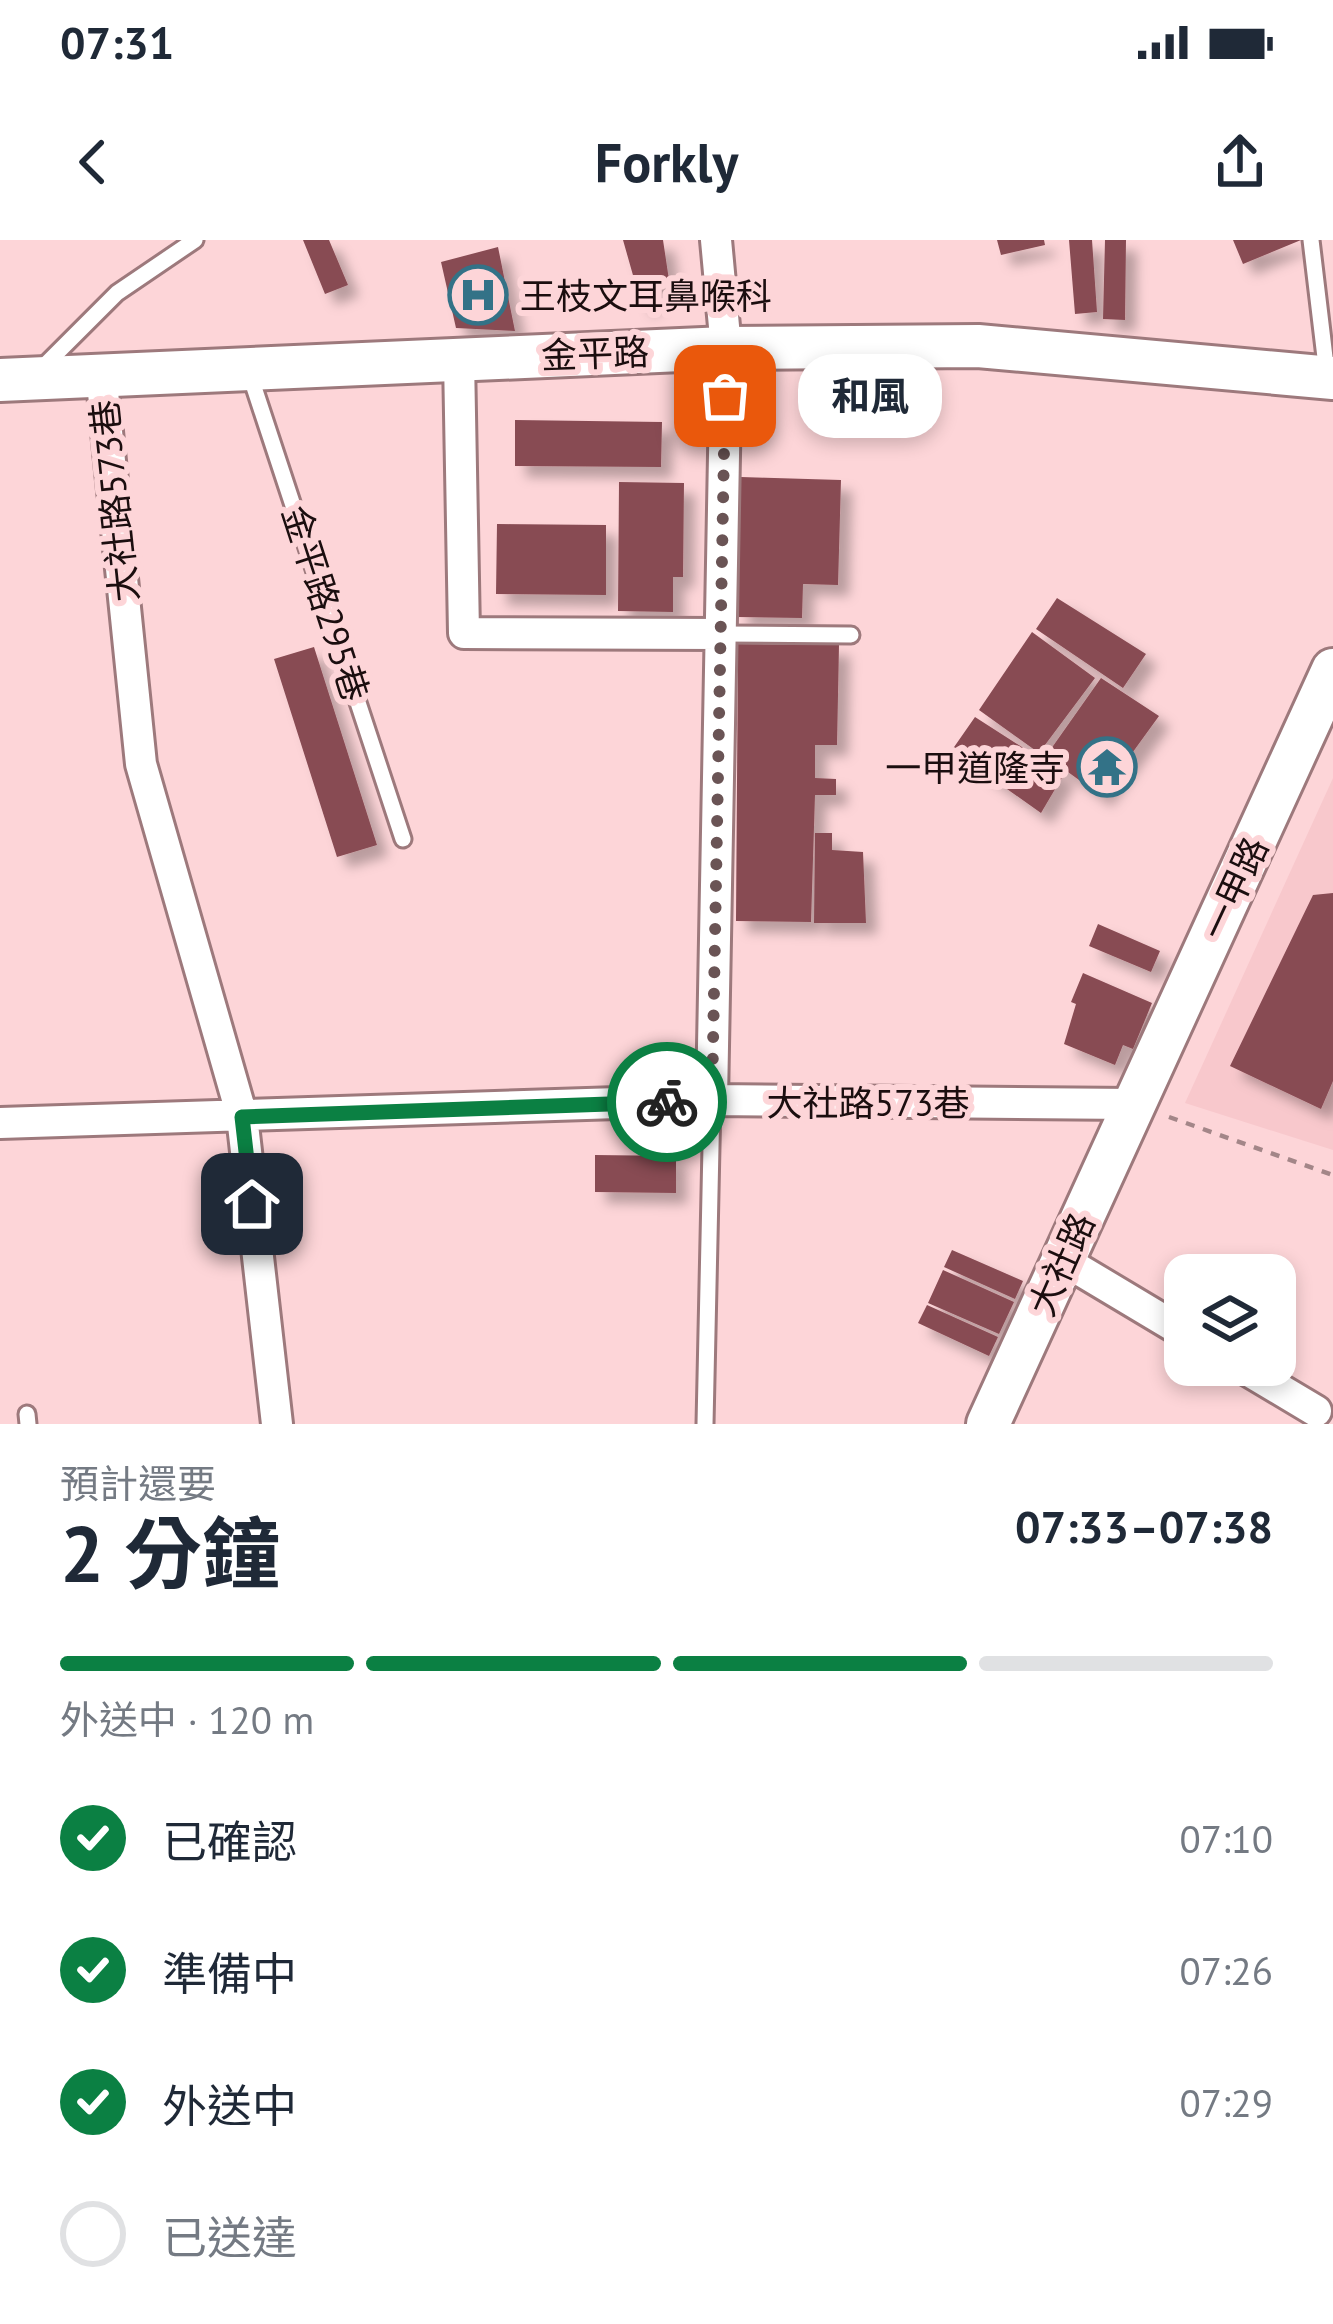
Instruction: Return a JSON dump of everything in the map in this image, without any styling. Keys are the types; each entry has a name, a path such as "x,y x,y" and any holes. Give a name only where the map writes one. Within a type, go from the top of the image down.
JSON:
{"street":[{"path":"712,1100 726,348 716,240"},
{"name":"金平路","path":"15,380 726,348 978,346 1330,377"},
{"path":"460,359 464,633 721,634"},
{"name":"大社路573巷","path":"101,374 141,764 242,1117 277,1424"},
{"name":"一甲路","path":"1133,1104 1333,670"},
{"name":"大社路573巷","path":"242,1117 712,1100 1133,1104"},
{"name":"大社路","path":"988,1424 1133,1104"},
{"path":"0,1124 242,1117"},
{"path":"1063,1260 1164,1320"},
{"path":"1274,1386 1316,1411"}],"lane":[{"path":"15,380 117,293 195,240"},
{"path":"1311,240 1330,377"},
{"name":"金平路295巷","path":"248,367 404,839"},
{"path":"721,634 851,635"},
{"path":"705,1424 712,1100"}],"path":[{"path":"1133,1104 1333,1175"}],"shaded area":[{"path":"1333,778 1333,1150 1185,1103"}],"building":[{"path":"303,240 329,240 348,285 325,294"},
{"path":"623,240 663,240 669,280 642,307"},
{"path":"997,240 1044,240 1045,245 1001,255"},
{"path":"1069,240 1092,240 1097,312 1075,314"},
{"path":"1105,240 1126,240 1125,320 1103,319"},
{"path":"1233,240 1301,240 1243,264"},
{"name":"王枝文耳鼻喉科","path":"498,247 515,331 456,328 441,262"},
{"path":"515,420 662,422 661,467 515,466"},
{"path":"741,477 841,480 838,585 803,584 802,618 737,617"},
{"path":"619,482 684,483 683,577 673,577 673,612 618,611"},
{"path":"497,524 606,525 606,595 496,594"},
{"path":"1057,598 1146,654 1123,688 1036,629"},
{"path":"1032,632 1095,678 1039,753 979,710"},
{"path":"738,644 839,645 837,745 815,745 815,778 836,779 836,795 815,795 811,922 736,921"},
{"path":"314,647 377,845 337,857 274,659"},
{"path":"1101,678 1159,716 1101,796 1046,756"},
{"path":"975,717 1064,774 1041,813 952,750"},
{"path":"815,833 832,833 832,850 863,852 866,923 814,923"},
{"path":"1333,893 1333,1081 1321,1109 1230,1066 1313,895"},
{"path":"1098,924 1160,951 1151,972 1089,946"},
{"path":"1083,973 1152,1003 1133,1049 1123,1045 1115,1065 1064,1044 1076,1004 1071,1002"},
{"path":"595,1155 676,1156 676,1193 595,1192"},
{"path":"952,1250 1023,1281 1015,1299 944,1267"},
{"path":"943,1270 1014,1302 999,1334 928,1303"},
{"path":"927,1305 998,1337 989,1356 918,1323"}],"way so far":[{"path":"667,1102 712,1100 725,396"}],"place":[{"name":"王枝文耳鼻喉科","path":"478,295"},
{"name":"和風","path":"725,396"},
{"name":"一甲道隆寺","path":"1107,767"}],"route":[{"path":"252,1204 242,1117 667,1102"}]}
